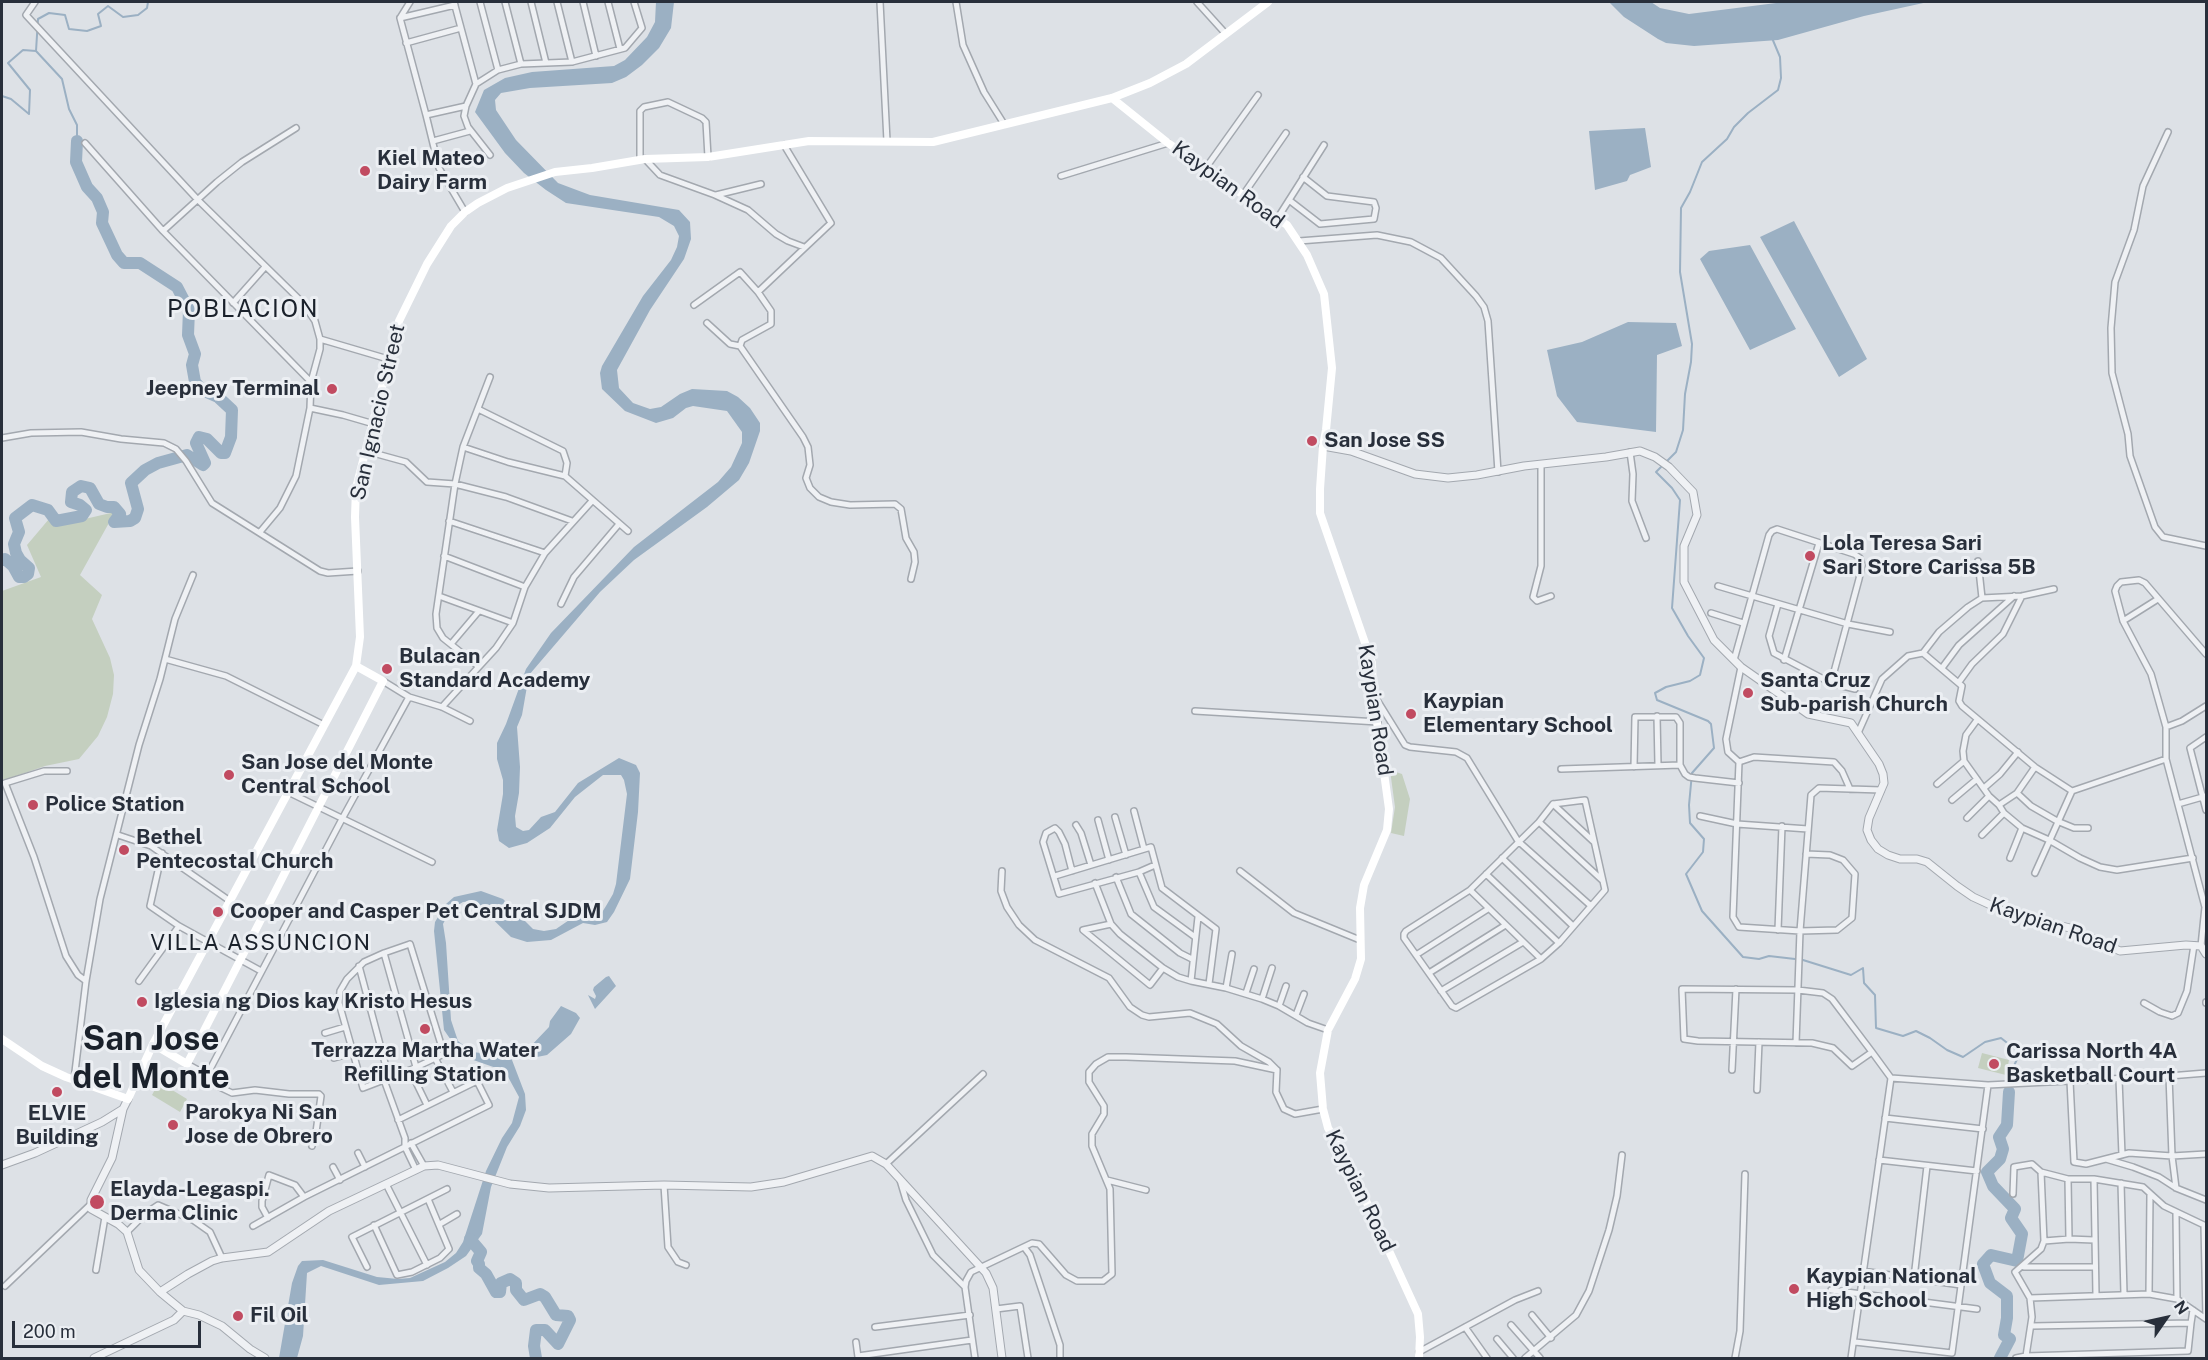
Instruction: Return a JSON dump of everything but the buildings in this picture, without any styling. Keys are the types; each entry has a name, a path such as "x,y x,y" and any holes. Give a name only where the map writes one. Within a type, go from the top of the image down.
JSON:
{"main road":[{"name":"San Ignacio Street","path":"128,1099 153,1044 356,666 360,646 355,500 388,359 399,321 411,293 452,226 465,212 495,194 555,172 643,159 708,157 809,141 933,142 1112,98 1150,83 1186,64 1268,2"},
{"name":"Kaypian Road","path":"1112,98 1168,143 1287,225 1308,255 1324,294 1332,368 1323,446 1320,513 1372,663 1389,809 1387,830 1364,885 1360,908 1361,958 1355,979 1328,1030 1320,1073 1323,1109 1328,1128 1350,1166 1418,1314 1419,1355"},
{"path":"153,1044 188,1064 383,681 356,666"},
{"path":"2,1039 42,1066 128,1099"}],"street":[{"path":"35,2 26,15 198,200 310,312 315,321 320,349 311,382 310,408 296,477 280,508 260,532"},
{"path":"410,2 400,18 406,43 439,168 465,212"},
{"path":"480,2 498,70"},
{"path":"505,2 520,64"},
{"path":"531,2 546,63"},
{"path":"557,2 572,62"},
{"path":"583,2 596,56"},
{"path":"608,2 620,49"},
{"path":"490,155 471,131 464,116 476,84 498,70 520,64 572,62 625,48 642,28 634,2"},
{"path":"880,2 887,141"},
{"path":"956,2 963,45 984,92 1005,124"},
{"path":"1197,2 1225,33"},
{"path":"400,18 454,3 476,84"},
{"path":"406,43 461,28"},
{"path":"1205,169 1258,95"},
{"path":"708,157 706,122 702,118 668,102 644,107 640,111 643,159 660,175 748,210 776,234 804,247"},
{"path":"426,115 466,106"},
{"path":"163,231 242,162 296,128"},
{"path":"433,141 471,131"},
{"path":"2168,132 2143,186 2134,230 2115,282 2111,328 2112,373 2128,434 2130,456 2155,527 2163,537 2206,546"},
{"path":"1243,195 1286,133"},
{"path":"85,143 163,231 311,382"},
{"path":"1061,176 1168,143"},
{"path":"758,292 831,223 784,145"},
{"path":"1277,219 1324,145"},
{"path":"1289,200 1320,224 1374,219 1376,208 1374,202 1327,196 1303,177"},
{"path":"715,195 761,184"},
{"path":"1299,241 1377,234 1411,242 1441,258 1476,296 1484,307 1488,321 1498,472"},
{"path":"232,303 265,267"},
{"path":"694,305 740,272 771,311 771,324 742,340 740,346"},
{"path":"707,323 730,344 740,346 803,437 808,447 810,465 806,478 810,488 819,497 831,502 850,505 895,504 901,509 906,538 914,552 915,562 910,579"},
{"path":"320,339 388,359"},
{"path":"478,666 450,644 440,633 436,623 449,520 463,447 490,377"},
{"path":"310,408 374,424"},
{"path":"478,409 563,451 567,463 565,476"},
{"path":"2,438 31,433 81,432 164,443 180,453 186,460 212,503 320,571 328,573 358,571"},
{"path":"1323,446 1351,451 1415,474 1448,478 1640,451 1655,457 1669,467 1693,492 1697,515 1684,546 1684,582 1714,640 1740,667 1808,714 1851,723 1879,764 1883,774 1881,789 1819,788 1811,795 1800,931 1796,1043"},
{"path":"463,447 508,462 565,476 627,531"},
{"path":"366,451 406,462 427,482 455,484 506,497 572,521"},
{"path":"1630,452 1633,474 1632,501 1646,538"},
{"path":"1541,464 1540,566 1533,597 1537,601 1551,596"},
{"path":"442,707 496,648 513,623 525,587 545,552 592,501"},
{"path":"449,520 545,552"},
{"path":"561,604 573,577 619,524"},
{"path":"1734,660 1743,623 1772,531 1777,529 1860,558 1862,565 1859,579 1831,684"},
{"path":"1784,660 1819,543"},
{"path":"444,556 525,587"},
{"path":"1978,561 1982,598"},
{"path":"74,1080 86,981 100,899 139,745 178,610 194,575"},
{"path":"2144,1003 2172,1016 2178,1013 2187,991 2206,907 2166,759 2166,727 2151,674 2123,621 2115,591 2117,586 2121,582 2139,580 2145,583 2206,654"},
{"path":"1718,586 1848,624 1890,633"},
{"path":"1858,733 1882,679 1908,656 1923,653 1939,632 1968,607 1982,598 2022,596 2054,589"},
{"path":"439,596 513,623"},
{"path":"1942,668 1959,645 2014,596"},
{"path":"1959,682 1972,664 2003,634 2022,596"},
{"path":"2123,621 2158,599"},
{"path":"1778,604 1769,636 1774,653 1831,684 1855,689"},
{"path":"450,644 479,611"},
{"path":"1711,613 1743,623"},
{"path":"1923,653 1959,682 1963,689 1960,704 1977,720 2035,767 2072,791"},
{"path":"165,659 226,676 324,725"},
{"path":"1740,667 1726,739 1728,752 1739,762 1733,917 1739,927 1800,931 1837,930 1852,918 1855,874 1843,860 1830,855 1806,854"},
{"path":"383,681 409,697 442,707 470,721"},
{"path":"1374,693 1405,745 1456,752 1467,758 1518,841 1590,906"},
{"path":"312,1146 321,1096 319,1094 289,1094 255,1090 232,1093 209,1082 207,1075 409,697"},
{"path":"2166,727 2182,721 2206,706"},
{"path":"1195,711 1378,722"},
{"path":"1657,716 1658,765"},
{"path":"1634,767 1635,717 1676,717 1679,720 1680,765 1692,778 1739,783"},
{"path":"1977,720 1966,735 1964,761 1989,796 2022,828 2100,867 2116,870 2193,858"},
{"path":"2206,737 2190,748 2205,797 2206,810"},
{"path":"1984,789 2018,752"},
{"path":"1739,762 1754,757 1834,762 1842,771 1850,789"},
{"path":"2035,873 2072,791 2166,759"},
{"path":"1936,784 1964,761"},
{"path":"1562,769 1680,765"},
{"path":"1999,805 2018,793 2035,767"},
{"path":"67,771 44,771 5,783 34,858 66,956 78,975 86,981"},
{"path":"1952,800 1977,779"},
{"name":"Kaypian Road","path":"1881,789 1869,818 1867,830 1878,849 1888,855 1927,862 1957,886 1990,905 2008,913 2070,928 2120,951 2197,946"},
{"path":"288,792 432,862"},
{"path":"2018,793 2031,806 2058,821 2074,828 2088,828"},
{"path":"1967,818 1989,796"},
{"path":"2178,804 2205,797"},
{"path":"1585,800 1605,890 1559,943 1541,959 1456,1008 1452,1006 1404,938 1406,931 1470,890 1539,822 1553,804 1585,800"},
{"path":"1553,804 1594,842"},
{"path":"1134,811 1144,849"},
{"path":"1982,835 2004,813"},
{"path":"1700,816 1737,824 1808,829"},
{"path":"1115,817 1126,855"},
{"path":"1098,820 1109,860"},
{"path":"1539,822 1603,881"},
{"path":"1076,825 1081,833 1091,865"},
{"path":"1778,930 1782,826"},
{"path":"1072,871 1065,844 1055,828 1046,833 1043,842 1059,894 1155,866"},
{"path":"2010,858 2022,828"},
{"path":"118,835 151,846 230,902"},
{"path":"1055,876 1151,847 1162,888 1216,929 1209,984"},
{"path":"162,853 150,906 179,926 261,971"},
{"path":"1502,858 1573,926"},
{"path":"1002,871 1001,891 1007,907 1019,925 1035,939 1109,978 1130,1007 1142,1015 1149,1017 1190,1013 1217,1024 1241,1046 1260,1056 1277,1070"},
{"path":"1240,871 1294,913 1360,940"},
{"path":"1139,872 1154,907 1195,937"},
{"path":"1486,874 1559,943"},
{"path":"1116,877 1131,914 1180,953 1192,959"},
{"path":"1095,883 1111,924 1120,934 1163,968 1178,977 1262,999 1308,1023 1328,1030"},
{"path":"1470,890 1504,926 1541,959"},
{"path":"1416,955 1488,909"},
{"path":"1191,981 1198,917"},
{"path":"1111,924 1083,930 1150,985 1163,968"},
{"path":"139,981 179,926"},
{"path":"1429,973 1504,926"},
{"path":"1441,991 1522,942"},
{"path":"410,944 444,1054 413,1069 363,1088 339,1003 339,991 359,966 384,952 410,944"},
{"path":"2197,946 2206,954"},
{"path":"384,952 413,1069 427,1105"},
{"path":"1226,988 1232,954"},
{"path":"359,966 387,1079 405,1138 405,1147 416,1170"},
{"path":"1262,999 1272,968"},
{"path":"1245,993 1254,969"},
{"path":"1279,1006 1286,986"},
{"path":"1851,1359 1891,1078 1872,1052 1833,999 1823,993 1798,990 1682,989 1684,1039 1796,1043 1833,1047 1852,1066 1872,1052"},
{"path":"1732,1070 1736,989"},
{"path":"1296,1015 1304,994"},
{"path":"325,1033 345,1027"},
{"path":"1757,1090 1759,1042"},
{"path":"333,1058 352,1053"},
{"path":"975,1359 965,1287 969,1275 1032,1243 1039,1244 1066,1275 1077,1281 1103,1281 1112,1274 1110,1189 1092,1146 1092,1134 1104,1114 1104,1106 1089,1082 1089,1072 1096,1064 1108,1057 1126,1057 1235,1061 1277,1070"},
{"path":"435,1058 453,1092"},
{"path":"188,1064 207,1075"},
{"path":"1277,1070 1276,1092 1284,1109 1294,1114 1323,1109"},
{"path":"1891,1078 1988,1085 2119,1079 2206,1072"},
{"path":"886,1164 983,1074"},
{"path":"2169,1076 2172,1156 2176,1188"},
{"path":"2119,1079 2122,1155"},
{"path":"253,1226 304,1197 489,1105 477,1081 398,1120"},
{"path":"2070,1081 2074,1162 2086,1164 2129,1153 2172,1156 2206,1154"},
{"path":"1855,1341 1952,1353 1988,1085"},
{"name":"San Ignacio Street","path":"90,1205 112,1158 123,1109 128,1099"},
{"path":"2,1165 35,1153 102,1122 123,1109"},
{"path":"1885,1118 1983,1129"},
{"path":"405,1138 412,1144 424,1166"},
{"path":"408,1154 416,1151"},
{"path":"358,1153 365,1167"},
{"path":"1525,1359 1576,1315 1595,1279 1617,1196 1623,1155"},
{"path":"160,1292 188,1274 222,1258 268,1252 316,1218 424,1166 438,1166 510,1184 549,1188 664,1185 751,1187 784,1182 872,1156 886,1164 982,1267 990,1281 1002,1359"},
{"path":"2105,1159 2159,1177 2176,1188 2206,1200"},
{"path":"1879,1160 1977,1171"},
{"path":"2013,1194 2014,1167 2032,1164 2041,1172 2068,1179 2094,1179 2143,1187 2150,1195 2176,1213 2205,1225 2206,1318"},
{"path":"1914,1278 1927,1166"},
{"path":"333,1167 340,1180"},
{"path":"2026,1356 2032,1326 2030,1298 2015,1272 2024,1267 2041,1249 2043,1241 2041,1172"},
{"path":"1735,1359 1740,1331 1745,1174"},
{"path":"268,1218 262,1207 262,1201 269,1175 295,1185 304,1197"},
{"path":"900,1179 906,1200 933,1255 965,1287"},
{"path":"2068,1179 2069,1239"},
{"path":"2094,1179 2096,1295"},
{"path":"1107,1180 1146,1190"},
{"path":"2121,1183 2124,1294"},
{"path":"386,1184 427,1265"},
{"path":"664,1185 668,1247 678,1262 686,1265"},
{"path":"367,1267 352,1237 447,1189"},
{"path":"2149,1294 2150,1195"},
{"path":"374,1225 397,1275 412,1272 427,1265 440,1258 449,1249 428,1199"},
{"path":"5,1286 90,1205 92,1209 127,1232 139,1270 160,1292 183,1311 199,1315 222,1326 265,1359"},
{"path":"127,1232 146,1213 158,1205 193,1220 210,1232 222,1258"},
{"path":"2176,1213 2177,1299"},
{"path":"440,1224 458,1214"},
{"path":"96,1270 105,1217"},
{"path":"2043,1241 2094,1240"},
{"path":"1024,1247 1032,1261 1060,1346 1060,1359"},
{"path":"2024,1267 2096,1267"},
{"path":"1862,1271 1961,1285"},
{"path":"1832,1290 1977,1309"},
{"path":"1419,1355 1515,1300 1538,1291"},
{"path":"2030,1298 2149,1294 2177,1299 2206,1318"},
{"path":"996,1310 1020,1306 1028,1359"},
{"path":"2016,1359 2026,1356 2188,1351 2193,1310"},
{"path":"96,1358 174,1320 183,1311"},
{"path":"874,1327 970,1315"},
{"path":"1532,1315 1551,1338"},
{"path":"2032,1326 2191,1323"},
{"path":"1511,1325 1540,1359"},
{"path":"1465,1327 1487,1359"},
{"path":"1497,1339 1513,1359"},
{"path":"856,1342 858,1357 972,1340"}],"green space":[{"path":"115,512 80,575 102,595 92,619 110,658 114,675 113,694 107,717 98,736 79,759 45,766 2,781 2,591 41,577 27,545 49,519 59,525"},
{"path":"1390,770 1402,774 1410,799 1404,836 1391,833 1395,807"},
{"name":"Carissa North 4A Basketball Court","path":"1982,1053 2009,1060 2006,1075 1978,1068"},
{"path":"159,1082 187,1099 180,1112 152,1095"}],"water":[{"path":"656,2 674,2 671,28 659,48 626,77 612,83 530,88 501,93 495,100 496,110 516,140 558,183 590,195 679,210 690,222 691,239 684,259 650,310 617,370 619,388 633,403 650,409 661,407 692,389 727,391 750,408 760,423 760,431 749,463 739,480 707,507 634,560 600,592 529,675 522,715 517,727 520,767 516,827 523,831 529,830 541,817 555,812 578,783 619,758 636,765 640,773 638,812 630,879 607,922 595,925 583,923 551,940 527,942 511,937 474,901 463,902 451,909 443,924 451,1020 458,1041 472,1052 508,1056 512,1060 525,1094 526,1110 520,1126 507,1147 491,1187 482,1234 466,1256 423,1281 379,1285 321,1266 307,1273 303,1336 297,1358 279,1358 292,1283 302,1261 323,1260 377,1277 410,1278 445,1262 456,1253 463,1242 486,1171 512,1123 519,1097 507,1075 499,1069 462,1056 444,1030 435,922 446,904 454,897 481,891 503,899 533,929 544,931 556,929 578,914 601,914 616,884 627,794 621,775 603,775 575,797 550,828 527,843 509,848 499,841 497,830 503,780 497,759 497,743 526,669 551,633 634,547 718,482 731,467 742,443 742,432 727,411 693,406 686,408 673,418 656,423 625,411 602,389 600,373 602,366 643,296 671,260 677,247 679,236 674,226 659,217 566,203 524,173 505,153 475,112 484,90 505,78 532,72 614,66 625,60 647,37 655,22"},
{"path":"1609,2 1651,2 1660,8 1689,14 1784,2 1928,2 1864,16 1778,40 1694,46 1666,43 1658,39 1624,17"},
{"path":"1645,128 1651,167 1630,175 1627,181 1595,190 1589,131"},
{"path":"1794,221 1867,359 1839,377 1760,237"},
{"path":"1750,245 1796,329 1750,350 1700,259 1709,251"},
{"path":"1628,322 1676,323 1682,346 1657,355 1656,432 1577,422 1557,396 1547,350 1582,342"},
{"path":"609,976 616,986 595,1009 588,995 595,999 594,987"},
{"path":"561,1006 576,1013 580,1018 571,1034 547,1055 526,1057 528,1049 549,1027 550,1021"}],"waterway":[{"path":"2,96 11,99 29,114 30,90 8,63 23,50 36,51 38,19 49,13 65,15 69,29 87,31 101,26 98,14 108,6 123,17 138,15 147,8 148,2"},
{"path":"1772,38 1780,57 1781,78 1778,90 1748,113 1734,127 1727,139 1702,162 1681,208 1680,272 1692,344 1691,362 1685,394 1683,430 1676,452 1656,472 1680,500 1672,608 1704,658 1700,675 1690,681 1666,687 1655,693 1657,700 1711,724 1714,748 1692,773 1689,805 1690,823 1704,839 1703,852 1686,874 1702,911 1743,957 1759,959 1769,956 1795,959"},
{"path":"36,51 62,79 69,109 77,125 77,141"},
{"path":"2,560 5,559 13,566 19,577 28,574 29,568 16,553 14,544 19,532 15,518 32,505 48,510 56,521 82,516 86,510 71,502 72,492 81,486 90,488 99,504 114,507 120,514 114,522 130,521 135,518 138,509 131,483 145,470 158,463 187,455 203,465 205,463 196,443 199,437 207,439 221,453 225,453 231,437 232,410 218,397 202,390 195,382 192,365 195,354 188,335 189,310 177,287 140,263 124,263 117,255 102,223 103,212 97,198 87,187 76,162 77,141"},
{"path":"1803,960 1851,975 1863,968 1864,983 1875,995 1876,1028 1903,1036 1916,1031 1963,1057 1985,1042 2001,1038 2020,1053 2011,1072"},
{"path":"2000,1358 2010,1339 2004,1335 2007,1296 1990,1283 1983,1264 1991,1255 2017,1261 2022,1234 2011,1218 2015,1209 1993,1186 1987,1172 2000,1159 2003,1149 1999,1137 2007,1125 2009,1092"},
{"path":"470,1239 481,1252 477,1261 479,1268 486,1274 496,1292 500,1292 501,1283 510,1279 516,1283 516,1290 524,1300 540,1294 545,1297 556,1315 568,1316 570,1320 558,1344 545,1330 536,1330 534,1346 536,1358"}],"place":[{"name":"Kiel Mateo Dairy Farm","path":"365,171"},
{"name":"Jeepney Terminal","path":"332,389"},
{"name":"San Jose SS","path":"1312,441"},
{"name":"Lola Teresa Sari Sari Store Carissa 5B","path":"1810,556"},
{"name":"Bulacan Standard Academy","path":"387,669"},
{"name":"Santa Cruz Sub-parish Church","path":"1748,693"},
{"name":"Kaypian Elementary School","path":"1411,714"},
{"name":"San Jose del Monte Central School","path":"229,775"},
{"name":"Police Station","path":"33,805"},
{"name":"Bethel Pentecostal Church","path":"124,850"},
{"name":"Cooper and Casper Pet Central SJDM","path":"218,912"},
{"name":"Iglesia ng Dios kay Kristo Hesus","path":"142,1002"},
{"name":"Terrazza Martha Water Refilling Station","path":"425,1029"},
{"name":"Carissa North 4A Basketball Court","path":"1994,1064"},
{"name":"ELVIE Building","path":"57,1092"},
{"name":"Parokya Ni San Jose de Obrero","path":"173,1125"},
{"name":"Elayda-Legaspi. Derma Clinic","path":"97,1202"},
{"name":"Kaypian National High School","path":"1794,1289"},
{"name":"Fil Oil","path":"238,1316"}],"district":[{"name":"POBLACION","path":"243,310"},
{"name":"VILLA ASSUNCION","path":"261,943"},
{"name":"San Jose del Monte","path":"151,1059"}]}
